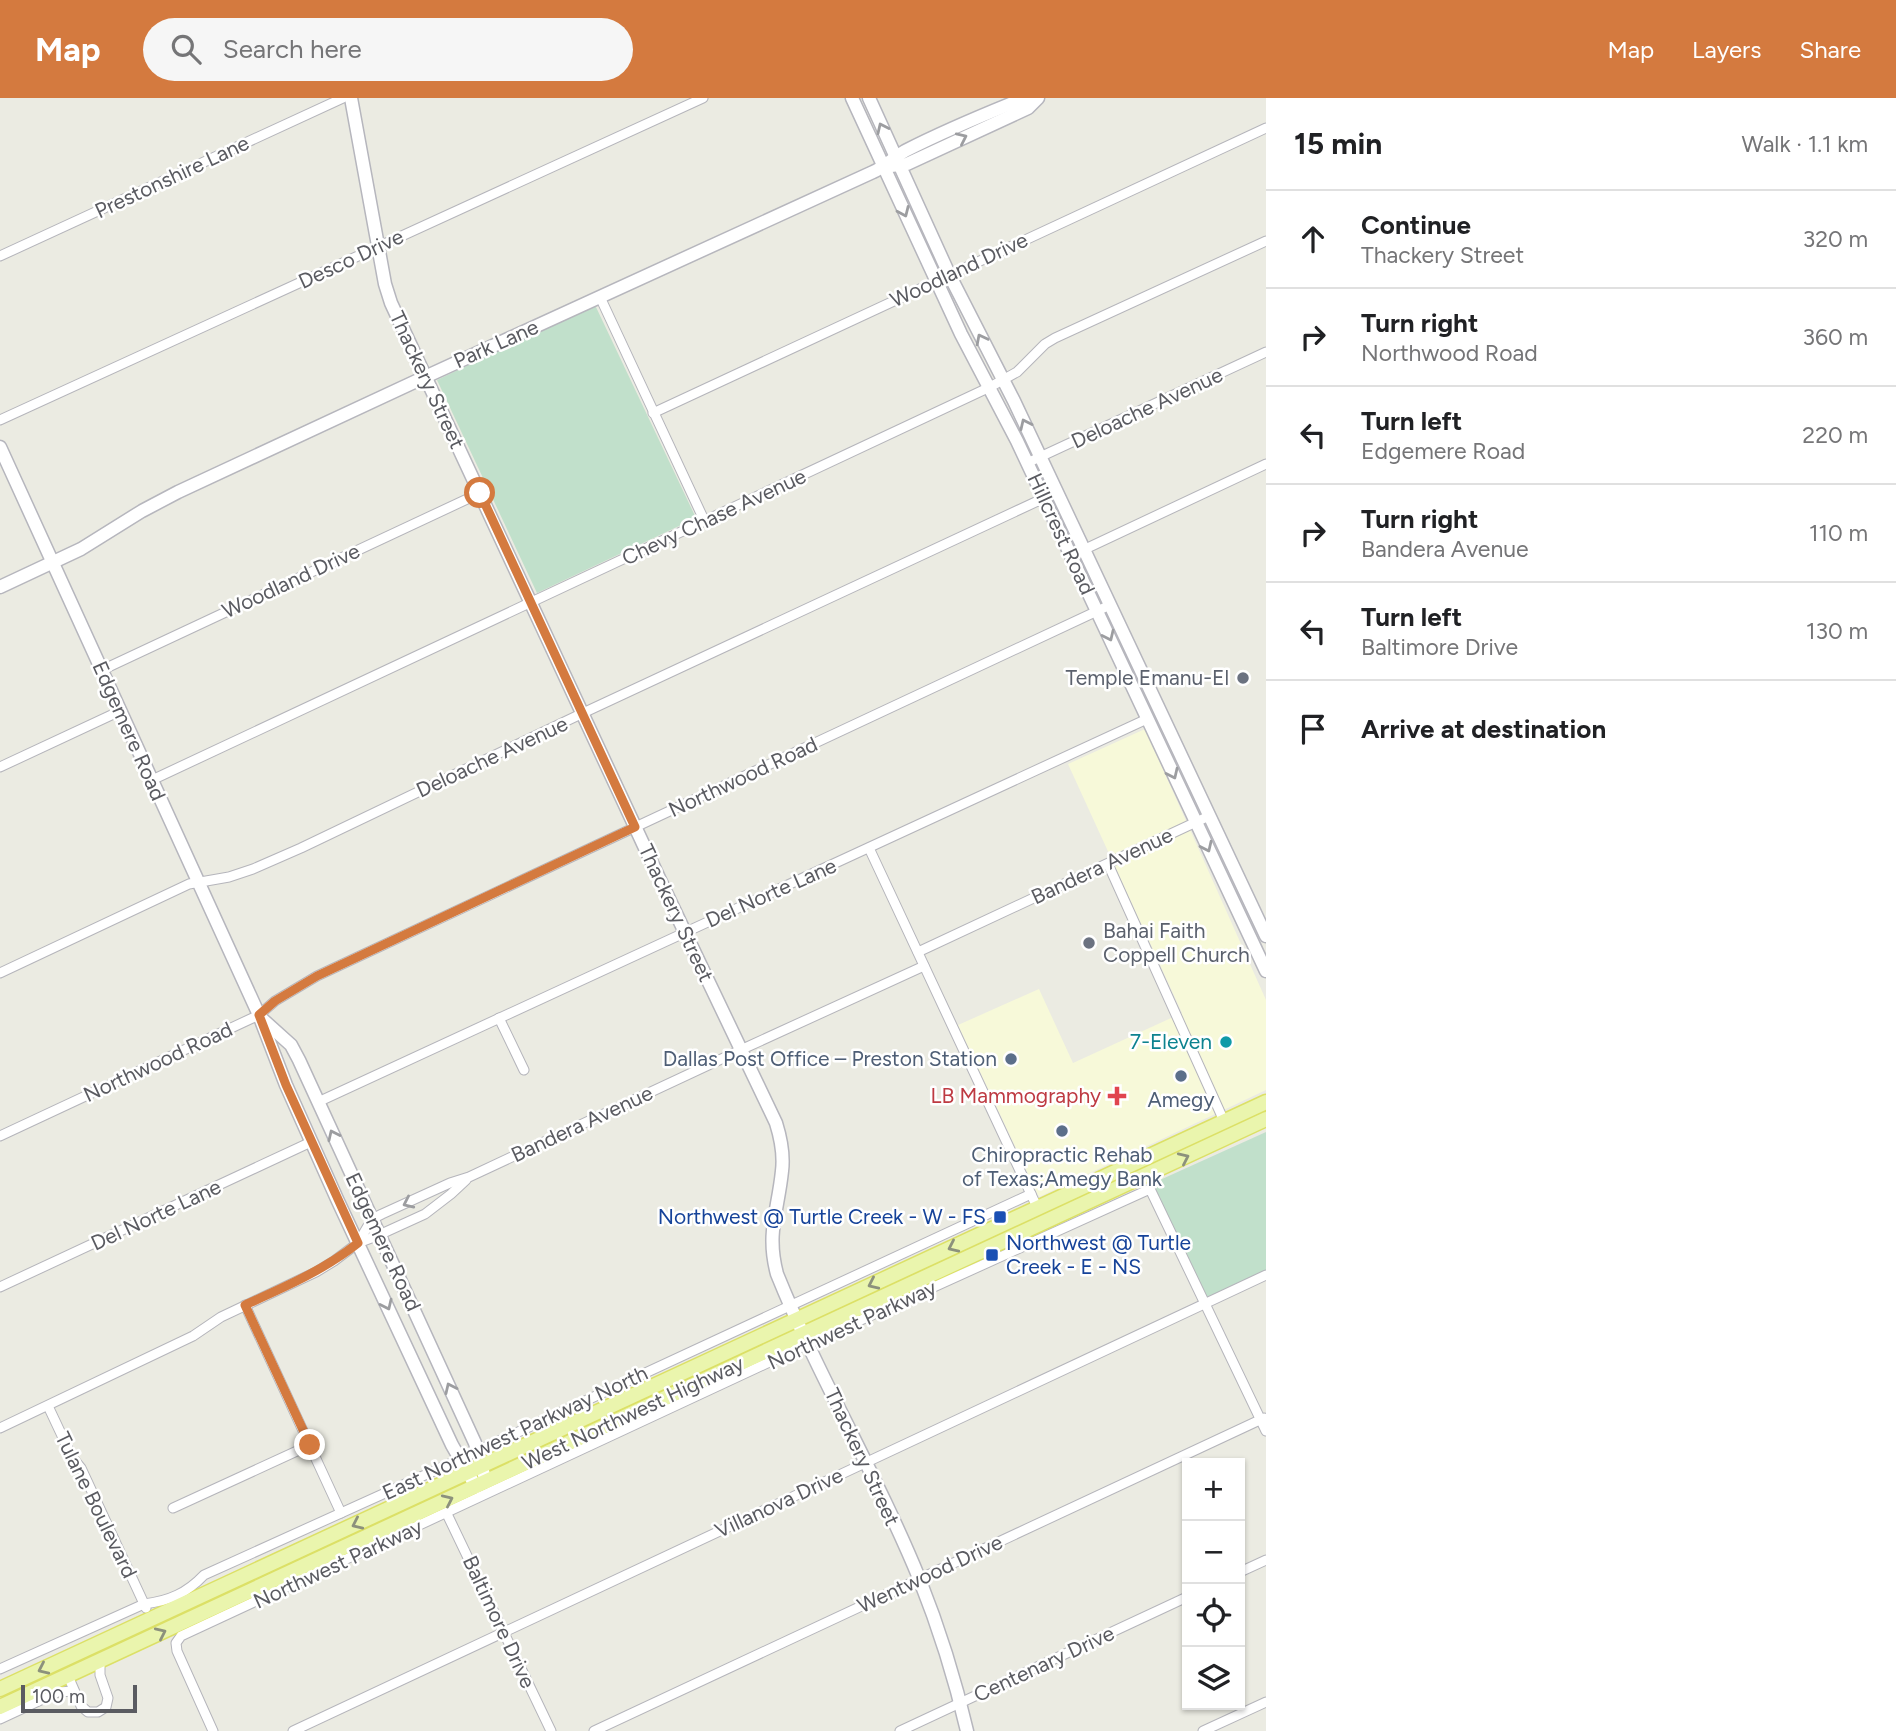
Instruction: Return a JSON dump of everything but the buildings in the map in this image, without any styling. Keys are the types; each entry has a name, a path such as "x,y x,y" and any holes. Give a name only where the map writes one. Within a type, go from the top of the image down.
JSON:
{"main road":[{"name":"West Northwest Highway","path":"0,1689 797,1320 1034,1201 1266,1102"},
{"name":"West Northwest Highway","path":"0,1707 481,1484 806,1339 1266,1119"},
{"path":"1034,1201 1044,1223"},
{"path":"68,1676 71,1663 138,1632 150,1620"}],"street":[{"name":"Prestonshire Lane","path":"0,256 343,98"},
{"name":"Thackery Street","path":"351,98 391,303 684,932 776,1123 783,1152 771,1243 777,1274 919,1578 942,1641 967,1731"},
{"name":"Desco Drive","path":"0,419 703,98"},
{"name":"Hillcrest Road","path":"852,98 961,334 1044,498 1266,971"},
{"name":"Hillcrest Road","path":"869,98 949,275 1057,492 1266,936"},
{"name":"Park Lane","path":"0,587 81,549 159,502 898,161 905,151 1025,98"},
{"name":"Park Lane","path":"898,161 907,164 1028,108 1038,98"},
{"name":"Woodland Drive","path":"653,413 1266,128"},
{"name":"Chevy Chase Avenue","path":"152,780 990,387 1017,372 1045,344 1055,338 1266,241"},
{"path":"600,297 705,522"},
{"name":"Deloache Avenue","path":"1027,463 1266,352"},
{"name":"Edgemere Road","path":"0,447 259,1015 272,1054 311,1142 459,1460 467,1474 481,1484"},
{"path":"1071,556 1266,464"},
{"name":"Deloache Avenue","path":"0,973 189,884 229,877 253,869 1057,492"},
{"name":"Woodland Drive","path":"102,670 480,493"},
{"name":"Northwood Road","path":"0,1136 259,1015 275,1001 317,976 1110,605"},
{"path":"0,767 120,711"},
{"path":"1149,722 1162,716"},
{"name":"Del Norte Lane","path":"318,1102 684,932 1149,722"},
{"name":"Bandera Avenue","path":"918,951 1209,816"},
{"path":"869,848 1034,1201"},
{"path":"1108,864 1224,1121"},
{"path":"1229,893 1243,886"},
{"name":"Bandera Avenue","path":"358,1243 372,1219 450,1183 470,1177 925,966"},
{"name":"Edgemere Road","path":"259,1015 291,1045 318,1102 478,1450 482,1466 481,1484"},
{"path":"499,1018 524,1070"},
{"path":"272,1054 291,1045"},
{"name":"Del Norte Lane","path":"0,1287 311,1142"},
{"name":"Bandera Avenue","path":"0,1428 193,1336 221,1317 316,1272 358,1243 425,1214 470,1177"},
{"name":"Northwest Parkway","path":"213,1731 177,1651 176,1643 181,1636 447,1514 806,1339 1150,1189 1205,1304"},
{"name":"East Northwest Parkway North","path":"0,1669 144,1604 162,1602 192,1588 204,1575 459,1460 790,1305 1034,1201"},
{"name":"Villanova Drive","path":"293,1731 1266,1275"},
{"path":"1205,1304 1264,1419 1266,1431"},
{"path":"245,1305 341,1513"},
{"name":"Tulane Boulevard","path":"48,1406 72,1457 81,1468 150,1620"},
{"name":"Wentwood Drive","path":"594,1731 1264,1419"},
{"path":"173,1508 310,1445"},
{"name":"Baltimore Drive","path":"447,1514 551,1731"},
{"path":"1245,1570 1266,1560"},
{"name":"Centenary Drive","path":"900,1731 1182,1599"},
{"path":"68,1676 81,1706 88,1712 98,1713 106,1707 108,1698 100,1675 100,1661"},
{"path":"0,1719 58,1692 74,1691"},
{"path":"1203,1731 1266,1702"}],"shaded area":[{"path":"595,305 696,518 537,593 437,380"},
{"path":"1145,729 1266,1000 1266,1090 1039,1197 958,1025 1039,989 1073,1063 1182,1013 1068,764"},
{"path":"1266,1132 1266,1270 1206,1299 1151,1184"}],"place":[{"name":"Temple Emanu-El","path":"1243,678"},
{"name":"Bahai Faith Coppell Church","path":"1089,943"},
{"name":"7-Eleven","path":"1226,1042"},
{"name":"Dallas Post Office – Preston Station","path":"1011,1059"},
{"name":"Amegy","path":"1181,1076"},
{"name":"LB Mammography","path":"1117,1096"},
{"name":"Chiropractic Rehab of Texas;Amegy Bank","path":"1062,1131"},
{"name":"Northwest @ Turtle Creek - W - FS","path":"1000,1217"},
{"name":"Northwest @ Turtle Creek - E - NS","path":"992,1255"}],"route":[{"path":"310,1445 245,1305 316,1272 358,1243 272,1054 259,1015 275,1001 317,976 635,827 480,493"}]}
